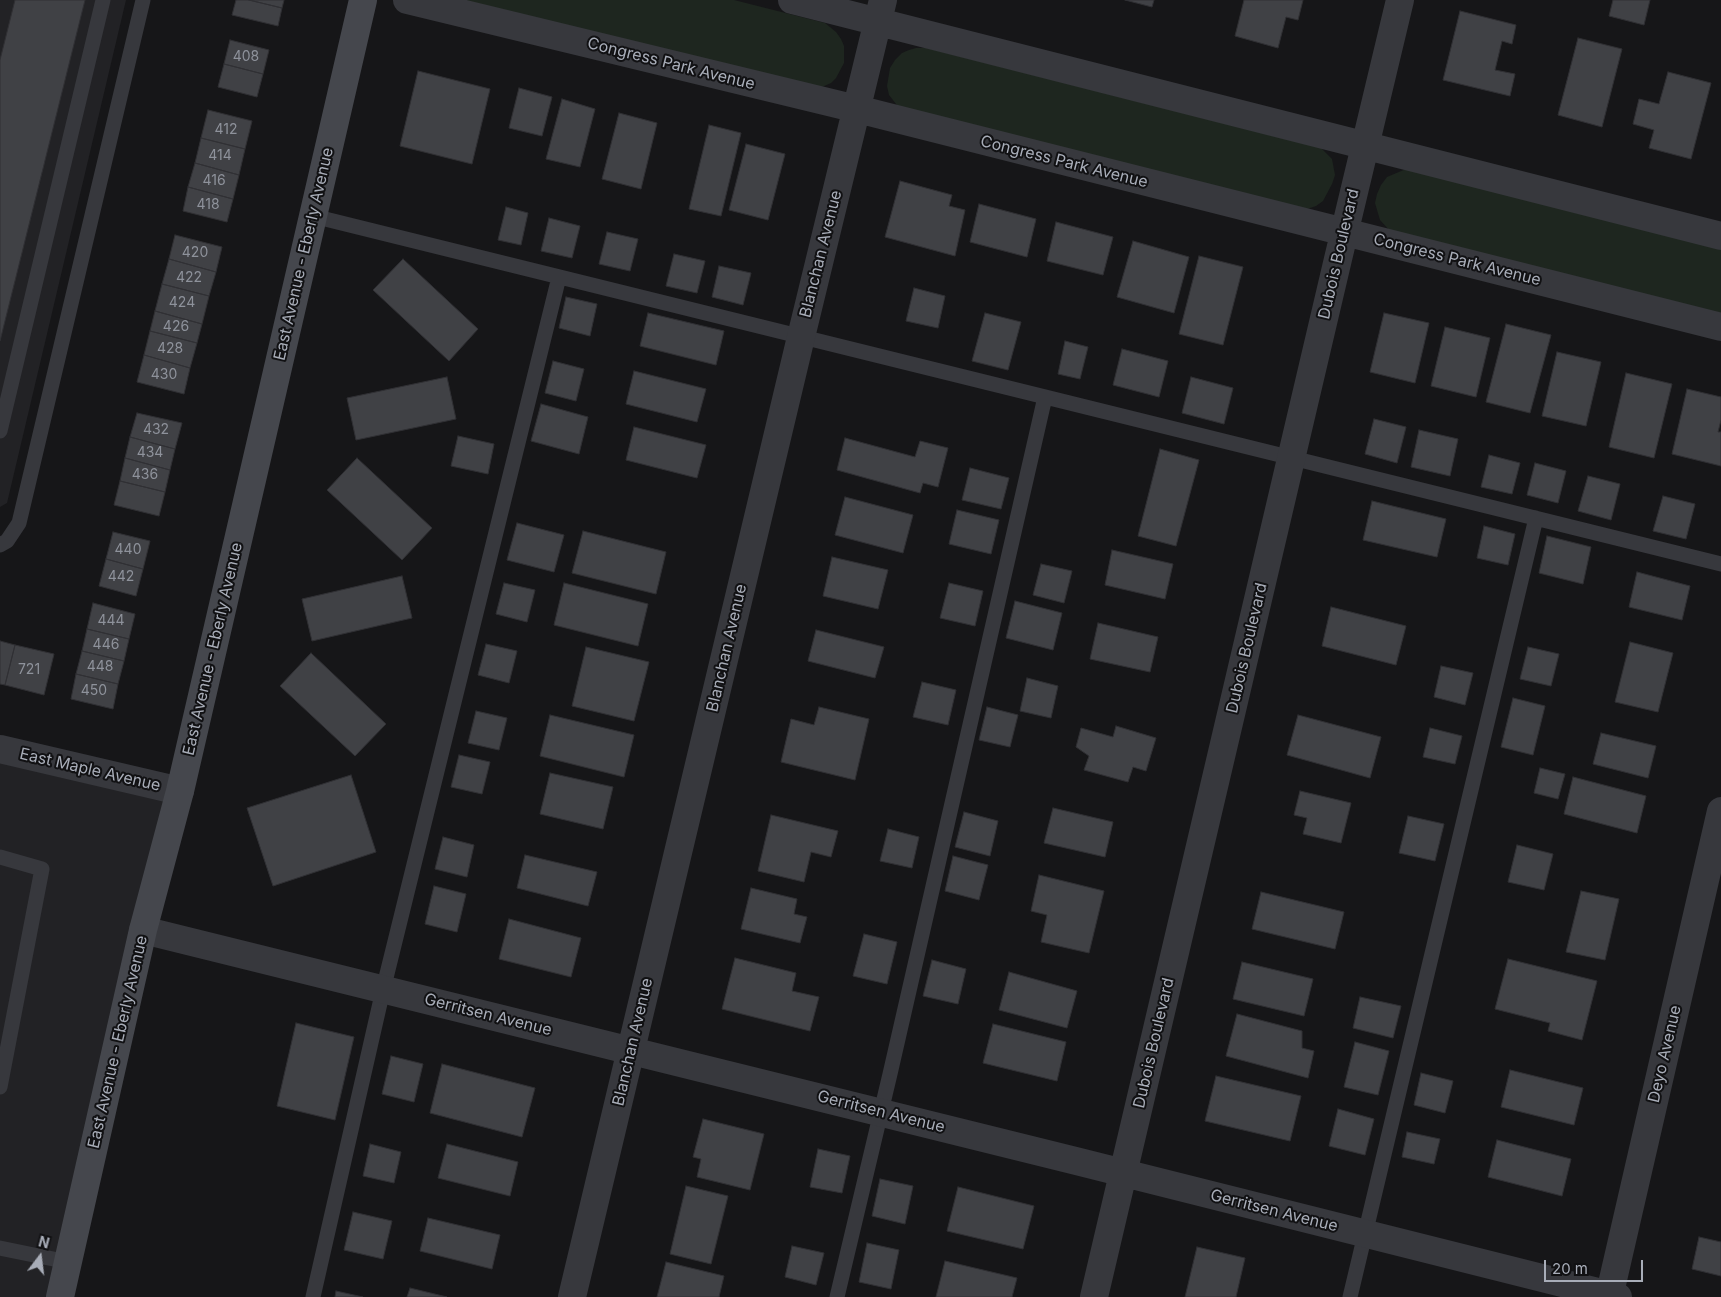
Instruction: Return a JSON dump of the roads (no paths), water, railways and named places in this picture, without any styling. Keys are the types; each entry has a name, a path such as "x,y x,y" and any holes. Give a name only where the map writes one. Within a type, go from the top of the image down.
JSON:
{"main road":[{"name":"East Avenue - Eberly Avenue","path":"60,1297 143,930 180,791 363,0"}],"street":[{"name":"Congress Park Avenue","path":"407,0 857,109 1721,326"},
{"path":"792,0 881,11 1365,146 1721,236"},
{"name":"Dubois Boulevard","path":"1094,1297 1400,0"},
{"name":"Blanchan Avenue","path":"572,1297 801,337 881,11"},
{"name":"East Maple Avenue","path":"0,749 180,791"},
{"name":"Deyo Avenue","path":"1612,1296 1721,811"},
{"name":"Gerritsen Avenue","path":"143,930 881,1112 1612,1296"}],"lane":[{"path":"0,431 103,0"},
{"path":"0,545 7,541 19,523 143,0"},
{"path":"313,216 1721,564"},
{"path":"313,1297 383,990 559,277"},
{"path":"837,1297 1045,397"},
{"path":"1350,1297 1536,518"},
{"path":"0,857 42,869 2,1068 0,1088"},
{"path":"0,1248 68,1262"}]}
